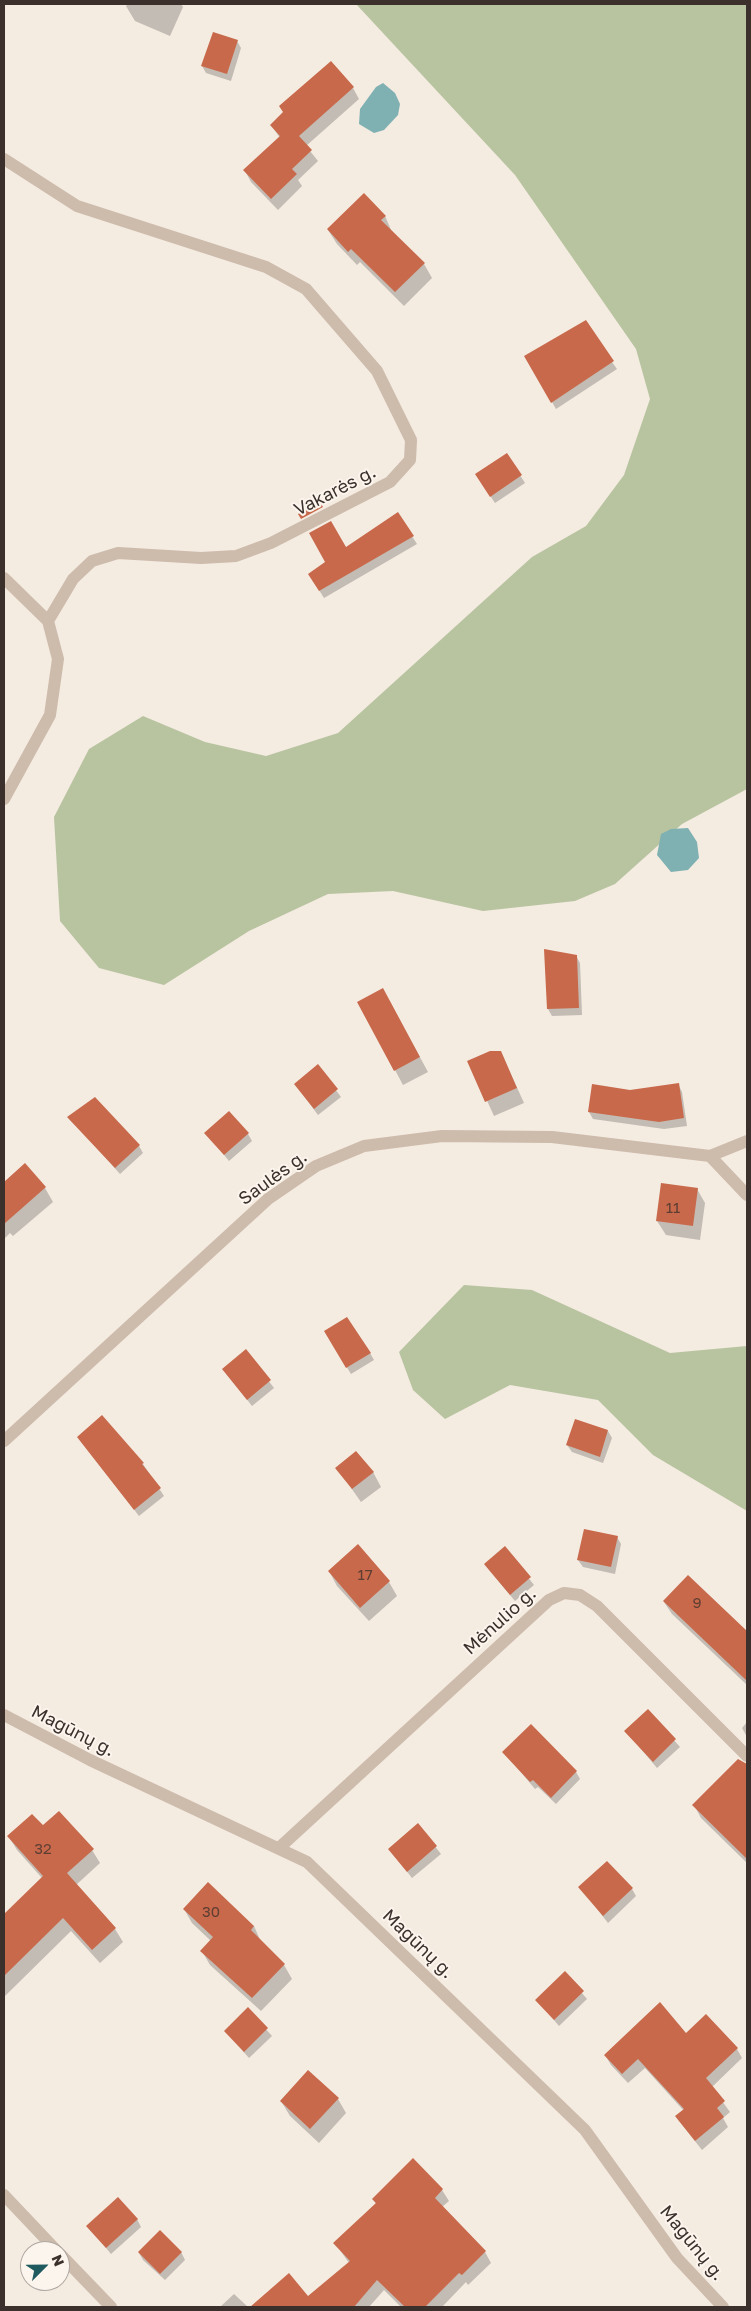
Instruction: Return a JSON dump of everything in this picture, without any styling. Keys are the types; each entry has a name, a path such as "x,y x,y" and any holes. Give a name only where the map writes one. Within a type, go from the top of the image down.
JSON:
{"street":[{"name":"Vakarės g.","path":"4,160 77,206 266,267 306,289 377,371 412,440 410,460 390,482 270,543 236,556 201,558 118,553 92,562 73,579 48,621"},
{"path":"4,578 48,621 58,659 50,715 4,799"},
{"name":"Saulės g.","path":"4,1441 268,1199 324,1162 364,1146 442,1136 552,1137 710,1156"},
{"path":"747,1141 710,1156 747,1195"},
{"name":"Mėnulio g.","path":"278,1848 549,1600 564,1593 580,1594 596,1606 747,1756"},
{"name":"Magūnų g.","path":"4,1715 90,1760 308,1862 585,2130 677,2258 723,2307"},
{"path":"4,2195 48,2241"},
{"path":"70,2264 111,2307"}],"green space":[{"path":"356,4 747,4 747,789 682,824 615,884 575,901 483,911 393,891 328,894 249,931 164,985 99,968 60,921 54,817 89,749 143,716 205,742 266,756 338,733 532,557 586,526 624,475 650,399 636,349 515,175"},
{"path":"464,1285 532,1290 670,1353 747,1346 747,1511 653,1455 598,1400 510,1385 445,1419 413,1390 399,1352"}],"water":[{"path":"383,83 395,93 400,104 398,115 384,130 374,133 359,124 360,109 376,87"},
{"path":"688,828 697,842 699,858 688,870 671,872 657,855 661,834 671,829"}],"building":[{"path":"213,32 238,40 227,74 201,66"},
{"path":"331,61 354,87 299,136 312,150 292,169 297,174 271,199 243,170 280,136 270,125 283,112 279,106"},
{"path":"364,193 386,216 381,220 425,263 395,292 351,249 348,252 327,229"},
{"path":"586,320 614,361 551,403 524,356"},
{"path":"507,453 522,475 490,497 475,474"},
{"path":"319,501 323,507 301,519 298,514"},
{"path":"398,512 414,536 319,591 308,574 325,562 309,533 331,521 346,547"},
{"path":"544,949 577,955 579,1008 547,1009"},
{"path":"383,988 420,1057 394,1071 357,1002"},
{"path":"490,1051 501,1051 517,1088 485,1102 467,1061"},
{"path":"318,1064 338,1089 314,1109 294,1084"},
{"path":"679,1083 684,1118 659,1122 588,1112 592,1084 630,1090"},
{"path":"95,1097 140,1145 115,1168 67,1117"},
{"path":"229,1111 249,1133 224,1155 204,1133"},
{"path":"25,1163 46,1187 4,1224 4,1182"},
{"path":"661,1183 698,1188 693,1226 656,1221"},
{"path":"347,1317 371,1353 346,1368 324,1331"},
{"path":"246,1349 271,1380 247,1400 222,1369"},
{"path":"102,1415 144,1463 142,1464 161,1488 134,1510 77,1437"},
{"path":"575,1419 608,1430 600,1457 566,1445"},
{"path":"356,1451 374,1472 352,1489 335,1468"},
{"path":"584,1529 618,1536 611,1567 577,1560"},
{"path":"358,1544 390,1581 360,1608 328,1571"},
{"path":"505,1546 531,1577 510,1595 484,1564"},
{"path":"688,1575 747,1631 747,1681 663,1601"},
{"path":"648,1709 676,1739 653,1762 624,1731"},
{"path":"531,1724 577,1771 551,1798 533,1780 530,1782 502,1752"},
{"path":"738,1759 747,1764 747,1859 692,1805"},
{"path":"59,1811 94,1849 67,1873 116,1928 92,1950 63,1918 4,1976 4,1914 43,1876 7,1836 32,1814 43,1825"},
{"path":"418,1823 437,1846 407,1872 388,1849"},
{"path":"607,1861 633,1888 603,1916 578,1887"},
{"path":"208,1882 254,1926 251,1930 285,1964 252,1998 200,1951 213,1937 183,1909"},
{"path":"565,1971 584,1991 554,2020 535,2000"},
{"path":"660,2002 686,2033 706,2014 738,2048 706,2078 725,2101 717,2108 724,2117 695,2141 675,2116 684,2109 638,2059 622,2074 604,2055"},
{"path":"248,2007 268,2028 244,2052 224,2031"},
{"path":"308,2070 339,2098 310,2129 280,2101"},
{"path":"413,2158 443,2189 435,2198 486,2251 462,2275 459,2273 425,2307 405,2307 377,2280 354,2307 250,2307 289,2273 308,2296 350,2261 333,2243 376,2203 372,2199"},
{"path":"118,2197 138,2219 106,2248 86,2226"},
{"path":"160,2230 182,2252 160,2274 138,2252"}]}
